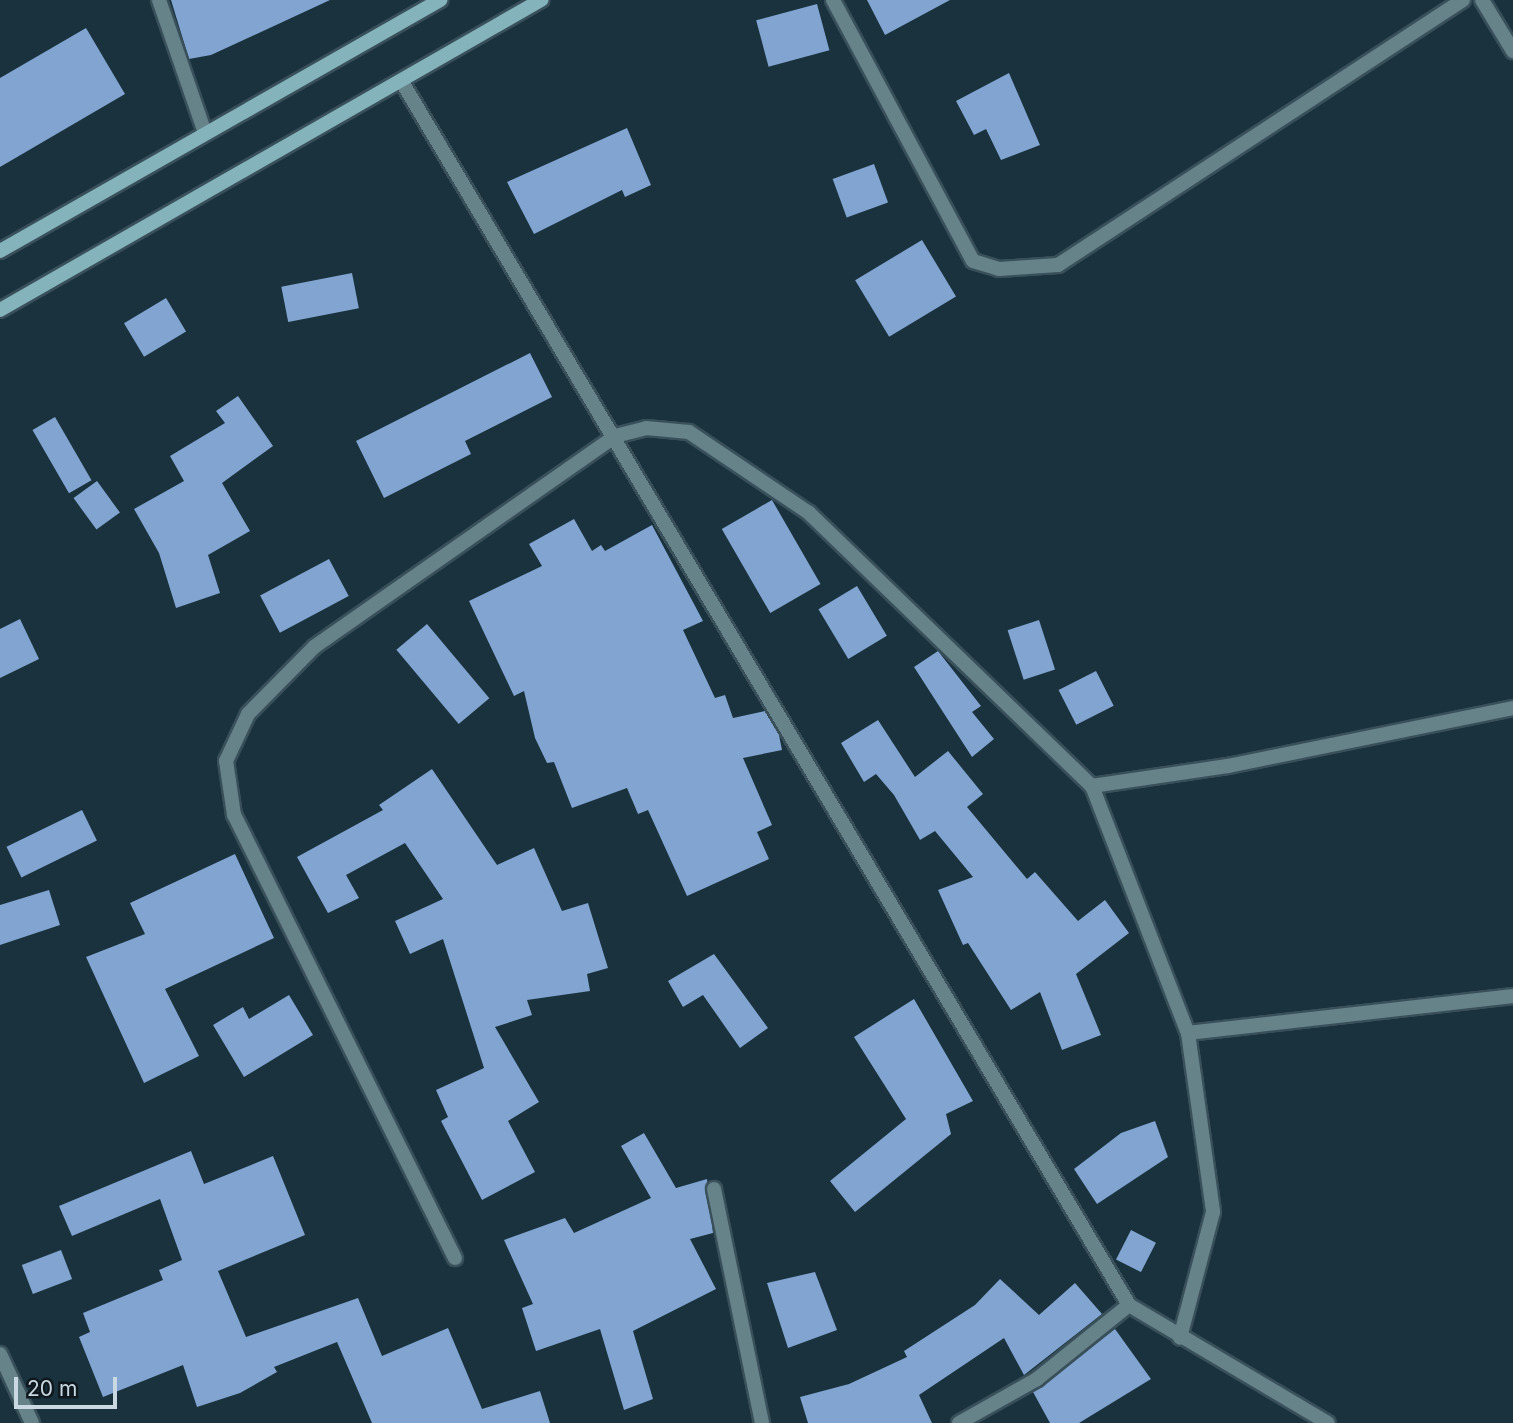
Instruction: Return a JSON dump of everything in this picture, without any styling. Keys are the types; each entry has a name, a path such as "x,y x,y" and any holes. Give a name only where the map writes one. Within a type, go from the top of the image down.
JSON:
{"street":[{"path":"159,0 204,130"},
{"path":"0,251 204,130 440,0"},
{"path":"0,310 541,0"},
{"path":"833,0 973,261 999,269 1058,265 1463,0"},
{"path":"1482,0 1513,51"},
{"path":"402,82 615,436 1005,1105 1129,1305 1180,1338 1328,1423"},
{"path":"454,1258 234,815 226,761 248,714 314,647 615,436 646,428 689,432 809,513 1092,786 1188,1034 1213,1212 1180,1338"},
{"path":"1092,786 1228,766 1513,708"},
{"path":"1188,1034 1513,996"},
{"path":"715,1189 762,1423"},
{"path":"960,1423 1037,1379 1129,1305"},
{"path":"0,1354 32,1423"}],"building":[{"path":"171,0 330,0 211,55 189,59"},
{"path":"867,0 950,0 885,35"},
{"path":"817,4 829,50 769,67 756,20"},
{"path":"86,28 125,94 0,167 0,78"},
{"path":"1009,73 1040,145 1001,160 986,129 974,135 956,101"},
{"path":"627,128 651,185 625,197 622,190 534,234 507,182"},
{"path":"874,164 888,203 847,218 833,179"},
{"path":"922,240 956,297 889,337 855,280"},
{"path":"352,273 359,308 288,322 281,287"},
{"path":"166,298 186,331 144,357 124,323"},
{"path":"530,353 552,397 465,441 471,454 384,498 356,441"},
{"path":"238,396 273,446 222,483 250,531 208,555 220,593 176,608 159,553 134,509 184,481 170,456 225,423 216,411"},
{"path":"55,417 92,480 69,493 32,430"},
{"path":"97,481 120,513 96,530 74,498"},
{"path":"772,500 820,584 770,613 722,529"},
{"path":"574,519 592,551 601,545 605,551 652,525 703,621 683,630 715,698 725,695 733,718 765,711 779,735 782,750 743,758 772,825 757,832 769,859 687,896 648,810 638,814 627,788 572,808 554,762 547,763 535,738 524,691 514,696 469,601 542,566 529,544"},
{"path":"329,559 349,596 280,633 260,596"},
{"path":"857,586 887,636 848,659 818,609"},
{"path":"20,619 39,659 0,678 0,629"},
{"path":"1039,620 1055,669 1024,680 1008,630"},
{"path":"427,624 489,698 459,724 396,650"},
{"path":"938,651 981,706 972,712 994,739 972,757 914,667"},
{"path":"1096,671 1114,706 1076,725 1059,690"},
{"path":"878,720 915,777 948,751 983,794 967,807 1027,879 1035,872 1078,921 1105,900 1129,933 1076,974 1101,1035 1062,1050 1040,992 1011,1010 968,943 963,945 938,890 973,877 935,831 920,840 894,795 876,774 864,782 841,743"},
{"path":"432,769 497,865 534,848 562,911 588,903 608,968 587,974 590,991 527,1000 532,1015 495,1027 539,1102 508,1121 535,1172 482,1200 441,1121 448,1117 436,1090 484,1068 443,939 410,954 395,921 443,899 405,843 346,875 359,898 328,913 297,857 383,810 379,805"},
{"path":"82,810 97,841 21,877 7,847"},
{"path":"235,854 274,938 165,989 199,1056 144,1083 86,957 145,934 130,903"},
{"path":"49,890 60,925 0,945 0,905"},
{"path":"714,954 768,1028 740,1048 703,995 683,1007 668,981"},
{"path":"289,995 313,1035 244,1077 213,1025 243,1007 249,1019"},
{"path":"914,999 973,1101 946,1114 951,1134 855,1212 830,1181 906,1119 854,1037"},
{"path":"1155,1121 1168,1157 1097,1204 1074,1169 1121,1133"},
{"path":"644,1133 676,1188 707,1179 713,1233 690,1239 716,1289 633,1331 653,1399 624,1410 600,1329 536,1351 522,1308 533,1304 504,1240 565,1218 574,1233 651,1198 621,1146"},
{"path":"191,1151 204,1184 273,1156 305,1235 218,1271 246,1337 358,1298 382,1356 448,1328 482,1409 540,1391 550,1423 372,1423 337,1342 274,1367 277,1372 240,1393 197,1407 183,1365 103,1397 79,1337 90,1332 83,1313 163,1280 159,1270 182,1260 160,1199 72,1236 59,1206"},
{"path":"1131,1230 1156,1243 1141,1272 1116,1259"},
{"path":"61,1250 72,1279 33,1294 22,1265"},
{"path":"815,1272 837,1330 788,1348 767,1283"},
{"path":"1000,1279 1039,1315 1075,1283 1102,1314 1024,1375 1004,1338 919,1395 932,1423 808,1423 800,1397 849,1384 907,1357 904,1351 975,1305"},
{"path":"1115,1329 1151,1379 1079,1423 1050,1423 1033,1392"}]}
